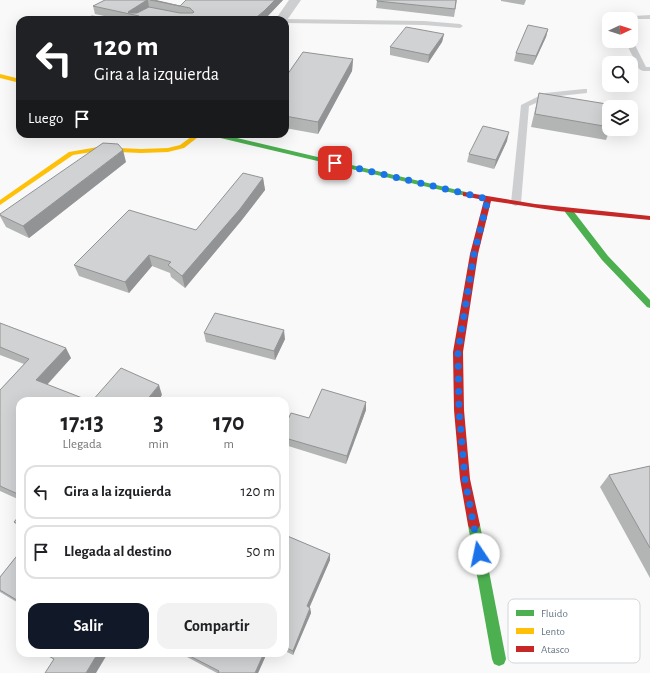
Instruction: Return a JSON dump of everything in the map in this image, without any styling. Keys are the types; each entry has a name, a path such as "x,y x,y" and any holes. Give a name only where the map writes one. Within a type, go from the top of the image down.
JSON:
{"street":[{"path":"284,16 295,0"},
{"path":"0,76 16,80"},
{"path":"0,203 71,153 83,149 148,153 166,151 183,146 194,138"},
{"path":"229,138 488,199 568,210 650,218"},
{"path":"488,199 474,254 458,352 459,410 465,479 499,659"},
{"path":"568,210 605,258 650,305"}],"lane":[{"path":"638,18 650,17"},
{"path":"289,22 424,23 460,26"},
{"path":"632,48 643,69 650,69"},
{"path":"516,203 525,105 548,95 584,91"}],"building":[{"path":"105,0 147,0 128,12 137,13 149,7 180,13 193,13 194,12 190,8 180,6 186,0 275,0 258,16 139,16 93,6"},
{"path":"150,0 154,0 180,6"},
{"path":"377,0 456,0 455,9"},
{"path":"528,25 548,29 536,56 516,53"},
{"path":"406,27 444,34 429,55 390,47"},
{"path":"303,52 353,59 318,122 289,117 289,72"},
{"path":"539,93 602,103 602,126 535,114"},
{"path":"483,126 509,132 496,160 469,154"},
{"path":"103,143 118,144 123,150 23,226 0,215 0,214"},
{"path":"243,173 263,178 240,209 182,276 168,265 171,262 149,255 125,282 74,265 129,210 196,230"},
{"path":"215,313 284,330 274,351 204,333"},
{"path":"0,323 66,348 36,380 80,397 16,397 16,493 0,486 0,390 29,359 0,347"},
{"path":"121,368 159,385 149,397 96,397"},
{"path":"322,389 366,402 347,456 289,439 289,417 291,413 309,418"},
{"path":"650,466 650,548 609,475"},
{"path":"289,537 330,554 307,606 310,608 293,651 289,649"},
{"path":"16,557 16,600 0,590 0,577"},
{"path":"50,657 96,657 86,673 45,673 54,659"},
{"path":"192,657 262,657 255,673 218,673 219,671"}],"traffic: fast":[{"path":"229,138 466,194"},
{"path":"568,210 605,258 650,305"},
{"path":"474,525 499,659"}],"traffic: slow":[{"path":"0,76 16,80"},
{"path":"0,203 71,153 98,149 141,151 168,150 182,147 194,138"}],"traffic: jam":[{"path":"466,194 511,203 650,218"},
{"path":"474,525 465,479 459,410 458,352 474,254 488,199"}],"route":[{"path":"335,163 488,199 474,254 458,352 459,410 465,479 479,554"}]}
